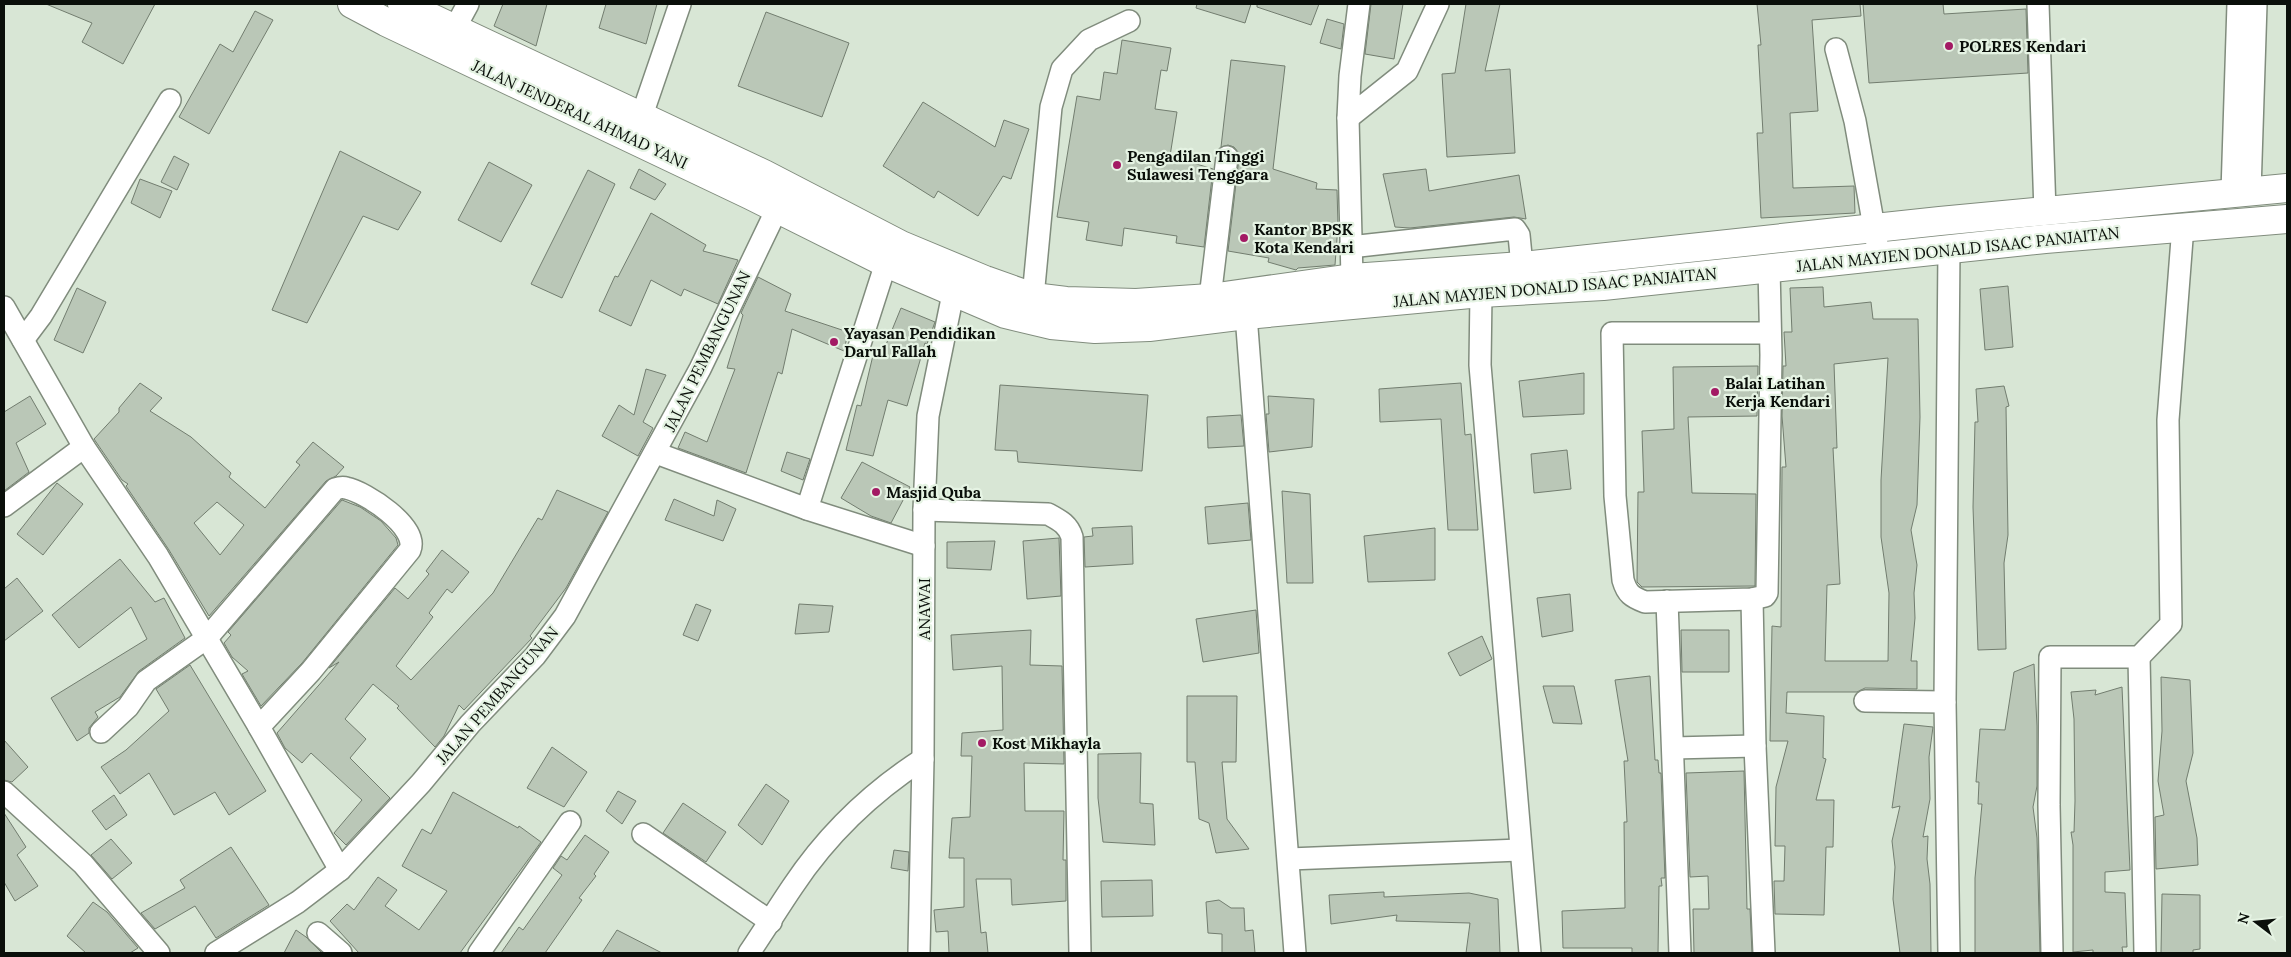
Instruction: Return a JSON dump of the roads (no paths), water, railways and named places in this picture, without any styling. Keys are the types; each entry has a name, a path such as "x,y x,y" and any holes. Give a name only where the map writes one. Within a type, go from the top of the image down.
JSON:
{"highway":[{"name":"JALAN JENDERAL AHMAD YANI","path":"352,4 777,209 815,214"},
{"name":"JALAN JENDERAL AHMAD YANI","path":"402,4 642,115 815,214"},
{"name":"JALAN MAYJEN DONALD ISAAC PANJAITAN","path":"845,230 886,263 956,281 1033,297 1066,301 1136,303 1210,298 1352,278 1522,266 1876,228 2287,188"},
{"path":"815,214 845,230"},
{"name":"JALAN MAYJEN DONALD ISAAC PANJAITAN","path":"845,230 901,244 1005,314 1051,325 1095,329 1149,327 1246,315 1481,294 1603,286 1878,256 2183,226 2287,219"}],"street":[{"path":"455,28 468,4"},
{"path":"642,115 680,4"},
{"path":"1352,278 1348,118 1350,76 1359,4"},
{"path":"1348,118 1407,71 1418,52 1438,4"},
{"path":"2038,4 2045,212"},
{"path":"2238,4 2241,191"},
{"path":"2241,191 2256,4"},
{"path":"1033,297 1050,107 1062,69 1090,40 1129,21"},
{"path":"1836,49 1855,121 1876,228 1878,256"},
{"path":"23,340 56,291 170,100"},
{"path":"1210,298 1227,157"},
{"name":"JALAN PEMBANGUNAN","path":"216,953 298,902 340,870 414,790 470,724 535,656 560,622 656,453 700,369 777,209"},
{"path":"2145,953 2139,657 2171,624 2168,420 2183,226"},
{"path":"1350,246 1515,229 1519,235 1522,266"},
{"path":"1949,249 1945,702 1949,953"},
{"path":"807,509 886,263"},
{"path":"1768,268 1770,333 1768,586 1764,596 1752,599 1645,602 1635,598 1627,593 1623,580 1615,496 1612,333 1770,333"},
{"name":"ANAWAI","path":"919,953 923,759 924,510 928,416 956,281"},
{"path":"1481,294 1480,365 1530,953"},
{"path":"4,307 47,386 84,447 158,556 208,638 340,870"},
{"path":"1246,315 1295,953"},
{"path":"4,506 84,447"},
{"path":"656,453 807,509 924,546"},
{"path":"101,732 128,708 150,676 208,638 334,489 344,487 377,503 409,533 412,544 410,550 311,671 259,727"},
{"path":"924,510 1048,514 1060,520 1069,529 1072,546 1080,953"},
{"path":"1752,599 1755,746 1764,953"},
{"path":"1667,601 1680,953"},
{"path":"2052,953 2049,804 2050,657 2139,657"},
{"path":"1864,701 1945,702"},
{"path":"1673,748 1755,746"},
{"path":"749,953 793,886 821,848 866,802 895,777 923,759"},
{"path":"4,792 83,864 159,953"},
{"path":"479,953 570,822"},
{"path":"643,834 771,922"},
{"path":"1289,858 1520,850"},
{"path":"318,933 341,953"}],"place":[{"name":"POLRES Kendari","path":"1949,46"},
{"name":"Pengadilan Tinggi Sulawesi Tenggara","path":"1117,165"},
{"name":"Kantor BPSK Kota Kendari","path":"1244,238"},
{"name":"Yayasan Pendidikan Darul Fallah","path":"834,342"},
{"name":"Balai Latihan Kerja Kendari","path":"1715,392"},
{"name":"Masjid Quba","path":"876,492"},
{"name":"Kost Mikhayla","path":"982,743"}]}
